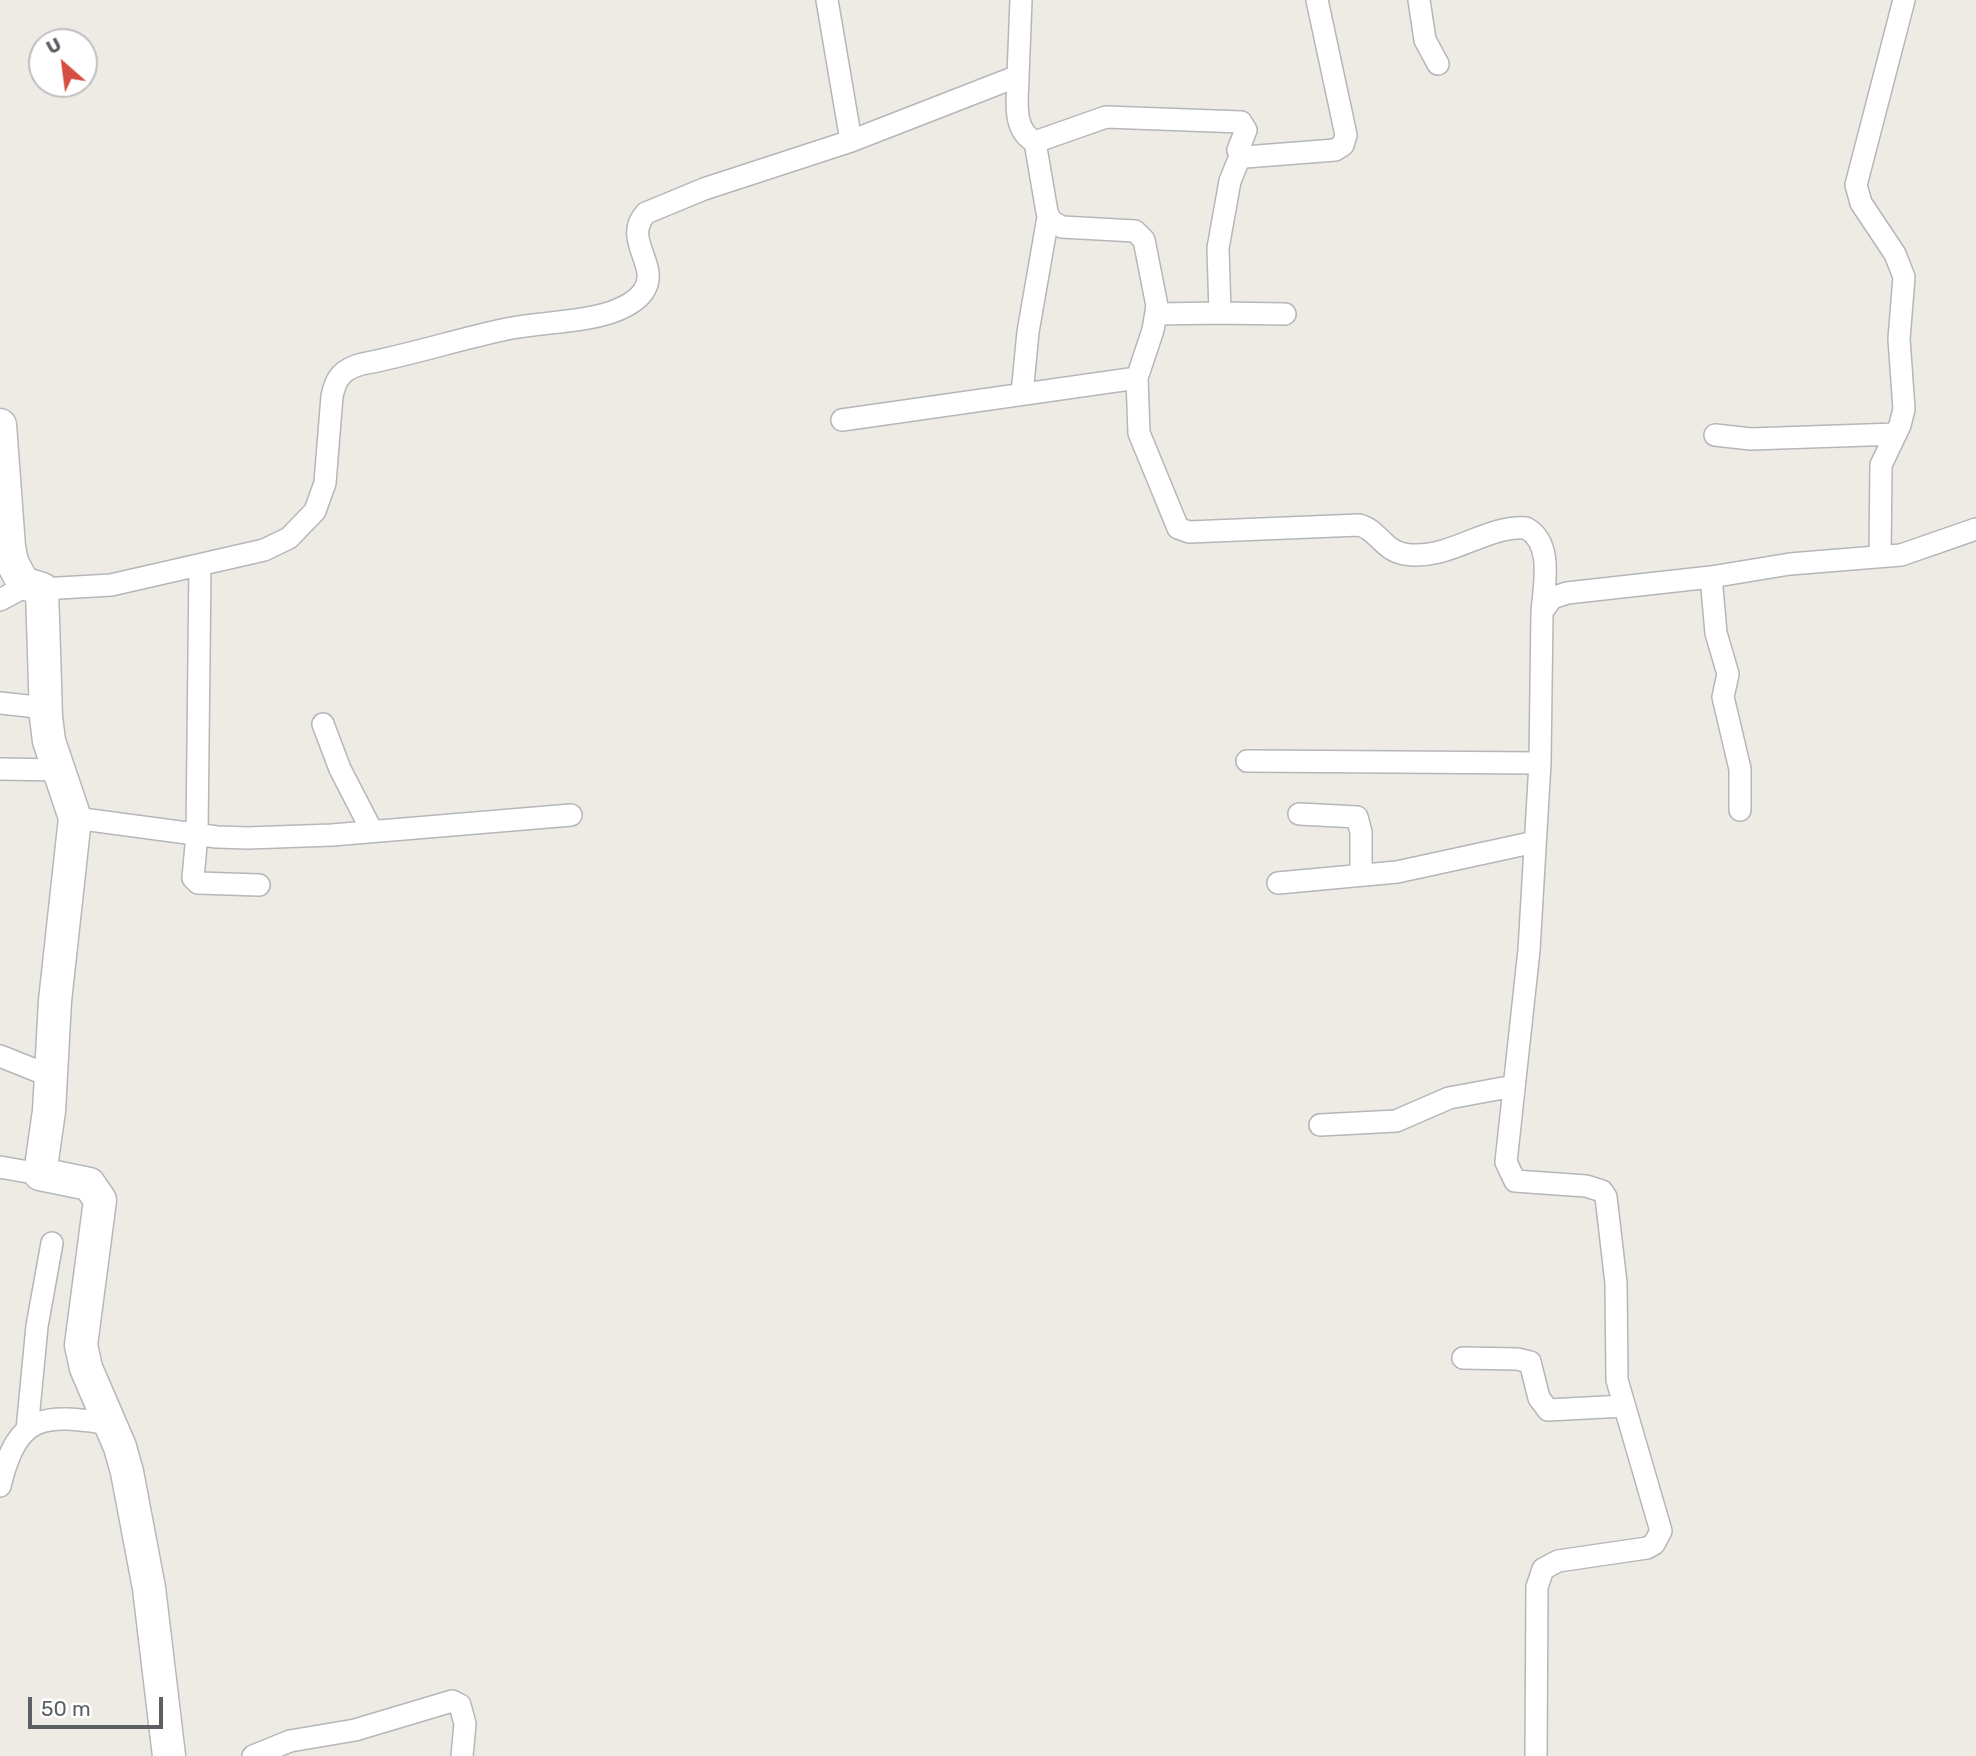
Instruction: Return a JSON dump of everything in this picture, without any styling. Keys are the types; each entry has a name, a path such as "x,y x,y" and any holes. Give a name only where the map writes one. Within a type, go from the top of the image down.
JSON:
{"street":[{"path":"827,0 850,141"},
{"path":"1021,0 1018,119 1024,133 1035,142 1048,217 1028,332 1023,394"},
{"path":"1035,142 1106,117 1241,122 1245,130 1238,146 1245,157 1339,148 1345,142 1317,0"},
{"path":"1419,0 1427,46 1438,64"},
{"path":"1880,556 1881,465 1905,409 1899,339 1904,277 1895,254 1861,203 1856,185 1904,0"},
{"path":"0,600 35,587 111,585 200,566 276,545 298,531 315,510 325,483 334,385 342,372 362,364 505,329 593,317 620,309 637,300 647,285 646,266 636,234 640,220 646,214 713,185 850,141 1018,76"},
{"path":"1220,313 1218,248 1230,181 1241,154"},
{"path":"1048,217 1062,227 1139,232 1144,240 1156,291 1156,314 1137,378 1136,411 1142,445 1169,510 1183,531 1359,525 1371,531 1388,548 1414,555 1438,552 1512,528 1527,528 1536,536 1545,560 1540,762 1526,985 1506,1154 1510,1177 1521,1183 1595,1188 1606,1197 1616,1283 1616,1369 1624,1406 1661,1523 1659,1538 1654,1544 1637,1551 1558,1561 1543,1569 1537,1587 1536,1756"},
{"path":"1156,314 1285,314"},
{"path":"842,420 1137,378"},
{"path":"0,425 9,547 17,574 35,587 50,741 75,818 40,1174"},
{"path":"1714,435 1751,439 1896,434"},
{"path":"1542,612 1552,598 1567,593 1711,577 1781,565 1916,552 1976,529"},
{"path":"200,566 197,834 193,873 195,881 259,885"},
{"path":"1711,577 1716,634 1728,674 1723,697 1740,769 1741,810"},
{"path":"0,703 46,708"},
{"path":"323,724 340,769 372,831"},
{"path":"1247,761 1540,762"},
{"path":"0,769 59,770"},
{"path":"1299,814 1357,817 1361,832 1361,873"},
{"path":"75,818 197,834 292,837 571,815"},
{"path":"1278,883 1412,869 1535,842"},
{"path":"0,1056 50,1076"},
{"path":"1320,1125 1396,1121 1449,1098 1514,1086"},
{"path":"0,1167 89,1184 100,1200 81,1345 86,1368 111,1424 127,1472 149,1588 170,1756"},
{"path":"27,1430 37,1326 52,1243"},
{"path":"1463,1358 1517,1359 1530,1363 1539,1398 1548,1410 1624,1406"},
{"path":"0,1486 9,1456 27,1430 46,1419 111,1424"},
{"path":"253,1756 290,1741 369,1727 452,1701 460,1705 463,1713 463,1756"}]}
